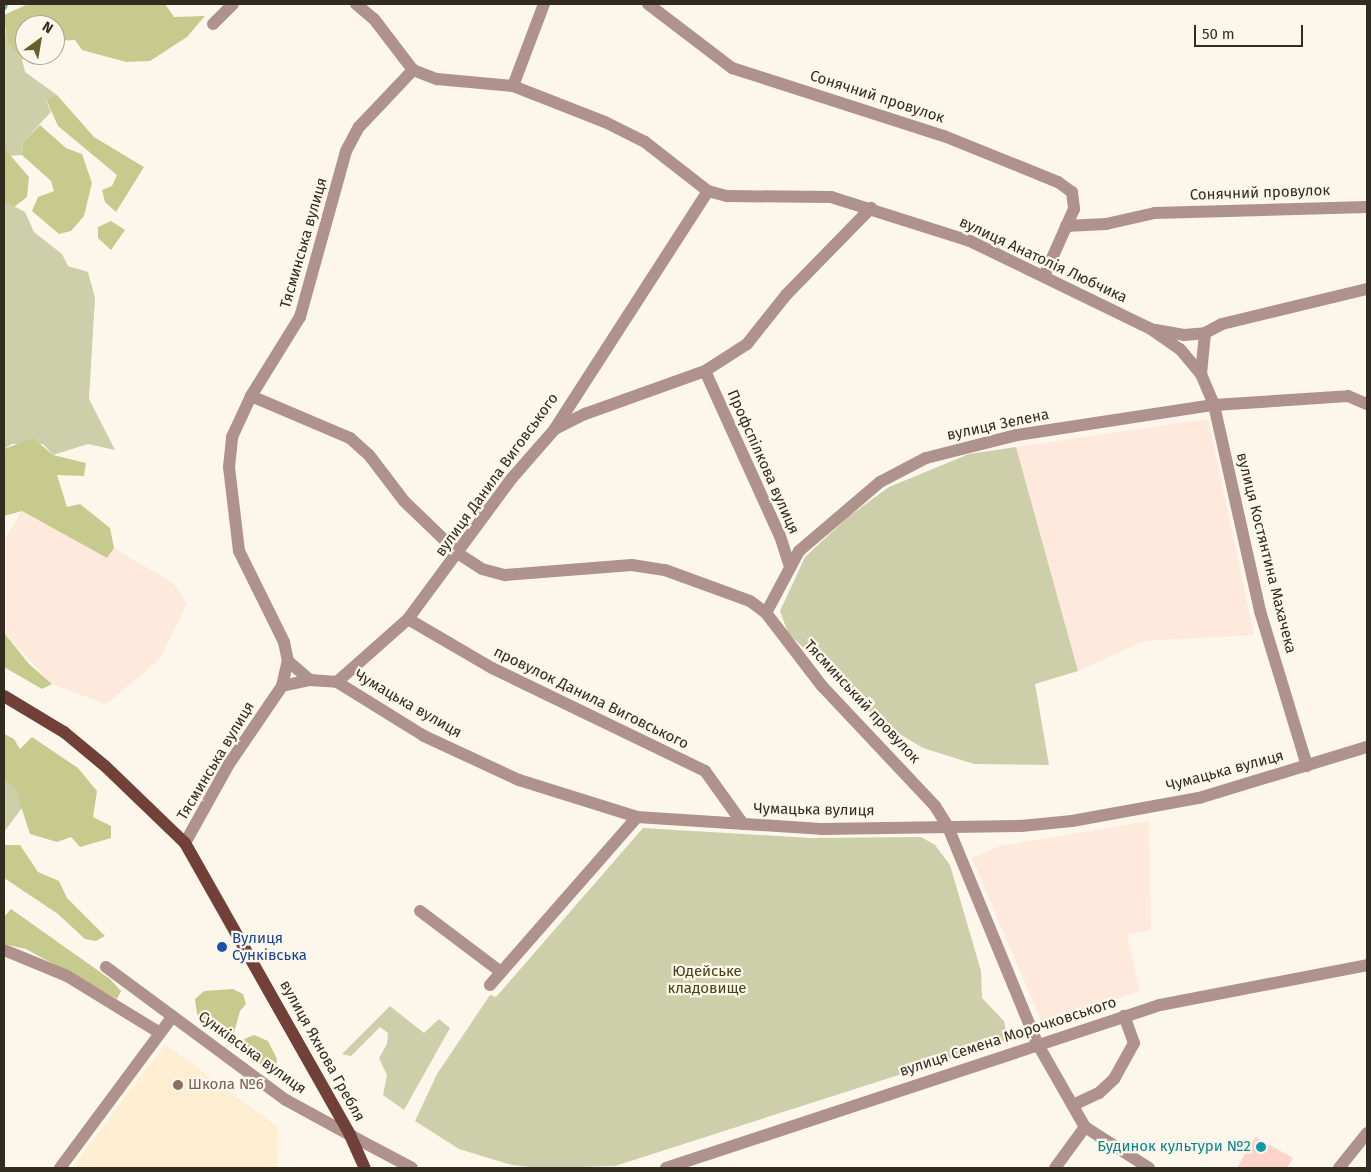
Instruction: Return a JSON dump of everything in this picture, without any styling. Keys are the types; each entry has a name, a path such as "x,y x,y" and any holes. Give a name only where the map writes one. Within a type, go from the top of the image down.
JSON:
{"main road":[{"name":"вулиця Яхнова Гребля","path":"4,696 64,732 141,797 185,843 350,1135 365,1168"}],"street":[{"path":"213,24 233,4"},
{"path":"356,4 374,19 413,70"},
{"path":"513,86 544,4"},
{"name":"Сонячний провулок","path":"648,4 732,68 890,116 1058,182 1072,192 1074,209 1044,276"},
{"name":"вулиця Анатолія Любчика","path":"413,70 437,79 513,86 645,142 708,191 727,196 830,197 871,208 970,241 1151,329 1180,349 1201,374 1214,405"},
{"name":"Тясминська вулиця","path":"185,843 229,764 282,686 288,661 284,642 239,551 233,517 229,466 232,437 251,396 300,317 346,151 359,127 413,70"},
{"name":"вулиця Данила Виговського","path":"337,682 408,619 459,554 512,478 554,430 708,191"},
{"name":"Сонячний провулок","path":"1066,226 1106,224 1155,212 1367,207"},
{"path":"554,430 585,414 705,371 747,344 786,295 871,208"},
{"name":"вулиця Анатолія Любчика","path":"1151,329 1184,335 1205,333 1222,324 1367,289"},
{"path":"1201,374 1205,333"},
{"name":"Профспілкова вулиця","path":"705,371 780,536 790,566"},
{"name":"Тясминський провулок","path":"251,396 350,438 369,455 404,501 459,554 482,569 505,575 632,565 664,570 750,601 766,613 792,651 935,806 948,827 1037,1043 1085,1126"},
{"path":"1214,405 1348,396 1367,404"},
{"name":"вулиця Зелена","path":"766,613 798,551 827,524 872,488 926,458 1017,435 1214,405"},
{"name":"вулиця Костянтина Махачека","path":"1214,405 1260,611 1307,766"},
{"name":"провулок Данила Виговського","path":"408,619 492,668 705,771 743,824"},
{"path":"288,661 310,680"},
{"name":"Чумацька вулиця","path":"282,686 310,680 337,682 424,736 518,780 637,817 821,829 948,827 1072,821 1199,798 1367,747"},
{"path":"490,985 637,817"},
{"path":"420,911 501,972"},
{"path":"4,950 67,976 160,1033"},
{"name":"вулиця Семена Морочковського","path":"666,1168 1037,1043 1160,1005 1367,965"},
{"name":"Сунківська вулиця","path":"106,967 286,1100 412,1168"},
{"path":"60,1168 173,1016"},
{"path":"1072,1105 1099,1093 1114,1079 1134,1043 1124,1016"},
{"path":"1055,1168 1085,1126 1149,1168"},
{"path":"1339,1168 1367,1133"}],"shaded area":[{"path":"1208,419 1254,635 1144,641 1078,671 1016,447"},
{"path":"21,511 107,558 114,548 173,583 187,604 159,660 106,704 52,684 4,633 4,541"},
{"path":"1149,821 1151,930 1127,935 1140,991 1042,1023 972,858 1000,846"},
{"name":"Школа №6","path":"165,1044 278,1127 278,1168 72,1168"}],"green space":[{"path":"28,4 165,4 174,17 205,16 187,37 150,61 126,62 82,50 75,40 65,40 65,15 15,15 15,52 7,43 4,15"},
{"path":"4,22 7,43 15,52 15,65 23,65 25,72 57,95 46,100 51,112 23,142 22,155 9,156 4,148"},
{"path":"57,95 94,137 144,167 116,212 105,202 102,190 112,186 117,175 58,126 46,99"},
{"path":"40,125 66,148 82,154 92,183 84,216 71,231 59,234 32,211 38,197 54,191 51,181 22,155 23,142"},
{"path":"4,148 29,177 27,197 14,207 4,201"},
{"path":"4,201 25,212 34,232 62,254 68,266 88,272 95,298 89,399 115,450 88,444 53,455 43,444 12,444 4,449"},
{"path":"111,221 125,230 111,250 98,238 98,227"},
{"path":"33,438 53,455 86,463 84,476 57,475 67,507 80,504 110,528 114,548 107,558 22,511 4,516 4,449"},
{"path":"1016,447 1078,671 1035,684 1049,765 974,764 923,748 881,723 788,633 780,611 805,557 848,517 889,487 969,454"},
{"path":"4,633 29,664 52,684 42,689 4,667"},
{"path":"4,734 14,739 20,749 32,737 78,768 97,791 93,817 111,826 111,838 80,847 71,837 57,842 30,834 15,788 4,781"},
{"path":"4,781 15,788 22,808 4,832"},
{"name":"Юдейське кладовище","path":"643,828 811,838 921,837 935,845 950,865 981,971 982,998 1004,1021 1008,1040 615,1166 539,1168 512,1165 459,1149 415,1121 437,1074 490,995 496,997"},
{"path":"4,845 20,845 38,872 59,881 67,898 105,936 96,941 85,939 58,914 4,878"},
{"path":"11,909 110,979 121,991 117,999 26,949 4,944 4,917"},
{"path":"233,989 243,994 246,1004 240,1011 233,1036 222,1038 197,1014 195,999 204,991"},
{"path":"390,1006 424,1033 439,1019 450,1028 404,1110 383,1095 387,1075 379,1058 387,1044 388,1033 380,1027 351,1056 342,1054"},
{"path":"254,1035 268,1041 277,1059 276,1068 265,1068 247,1053 244,1039"}],"building":[{"name":"Будинок культури №2","path":"1255,1137 1293,1158 1287,1168 1237,1168"}],"place":[{"name":"Вулиця Сунківська","path":"222,947"},
{"name":"Школа №6","path":"178,1085"},
{"name":"Будинок культури №2","path":"1261,1147"}]}
